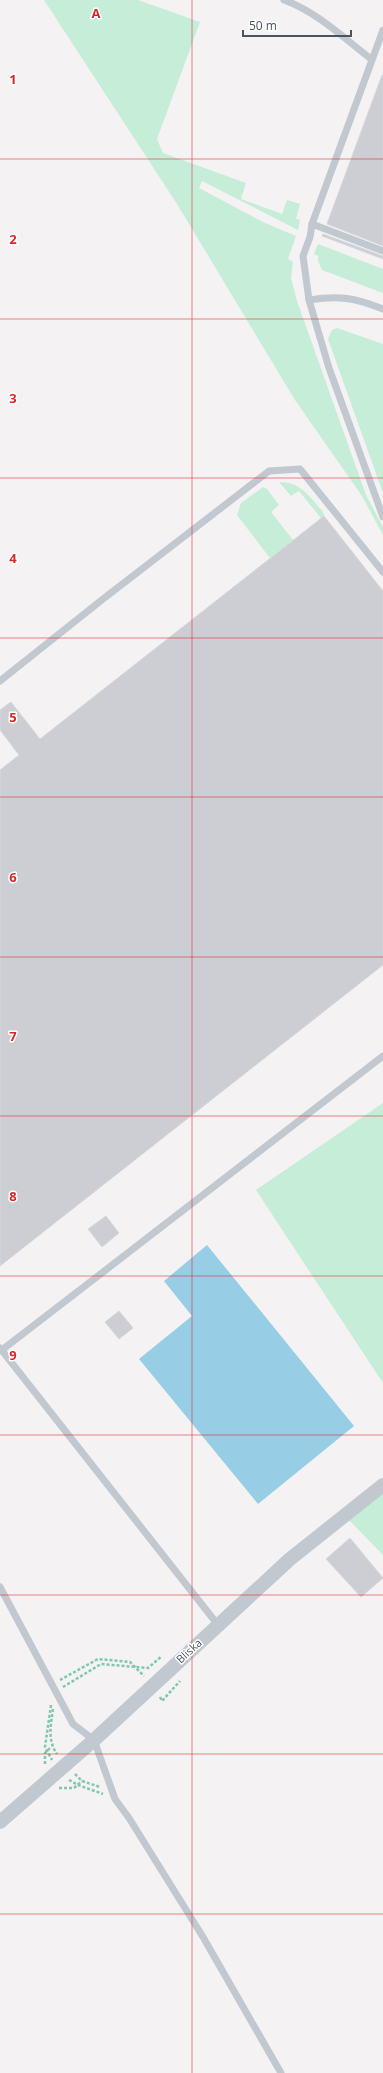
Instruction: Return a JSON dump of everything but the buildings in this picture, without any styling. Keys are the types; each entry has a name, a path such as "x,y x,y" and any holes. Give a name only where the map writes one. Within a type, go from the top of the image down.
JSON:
{"street":[{"name":"Bliska","path":"0,1822 94,1740 290,1559 383,1484"}],"lane":[{"path":"284,0 296,4 332,28 371,59"},
{"path":"383,30 371,59 312,224 310,237 304,256 309,300 329,368 383,517"},
{"path":"312,224 383,251"},
{"path":"309,300 326,297 355,298 383,308"},
{"path":"0,681 103,599 269,471 300,469 383,572"},
{"path":"218,1625 1,1349 383,1056"},
{"path":"0,1587 73,1724 94,1740 116,1799 203,1938 281,2073"}],"path":[{"path":"61,1688 101,1664 148,1668 165,1654"},
{"path":"55,1766 47,1751 45,1739 52,1699 47,1688 98,1659 130,1662 149,1681"},
{"path":"158,1693 162,1701 183,1678"},
{"path":"55,1698 50,1736 51,1747 61,1760"},
{"path":"44,1769 47,1751 51,1747"},
{"path":"70,1769 82,1781 112,1793 116,1799"},
{"path":"64,1776 78,1785 116,1799"},
{"path":"57,1788 74,1788 82,1781"}],"green space":[{"path":"44,0 138,0 200,22 157,139 163,153 246,183 241,199 282,214 287,200 300,204 296,219 300,220 298,230 202,181 199,188 263,222 296,236 288,259 293,262 291,278 297,301 366,495 383,527 383,535 362,496 295,400 177,204"},
{"path":"318,244 383,269 383,293 322,270 318,261 318,256 314,254"},
{"path":"337,328 383,344 383,493 328,339 332,330"},
{"path":"279,482 286,482 299,487 314,501 323,512 324,516 321,518 299,491 291,496"},
{"path":"263,487 267,489 279,505 271,512 293,540 270,558 237,515 241,503"},
{"path":"383,1103 383,1383 256,1190"},
{"path":"383,1493 383,1555 349,1520"}],"water":[{"path":"207,1245 354,1426 258,1504 139,1359 192,1316 164,1281"}]}
